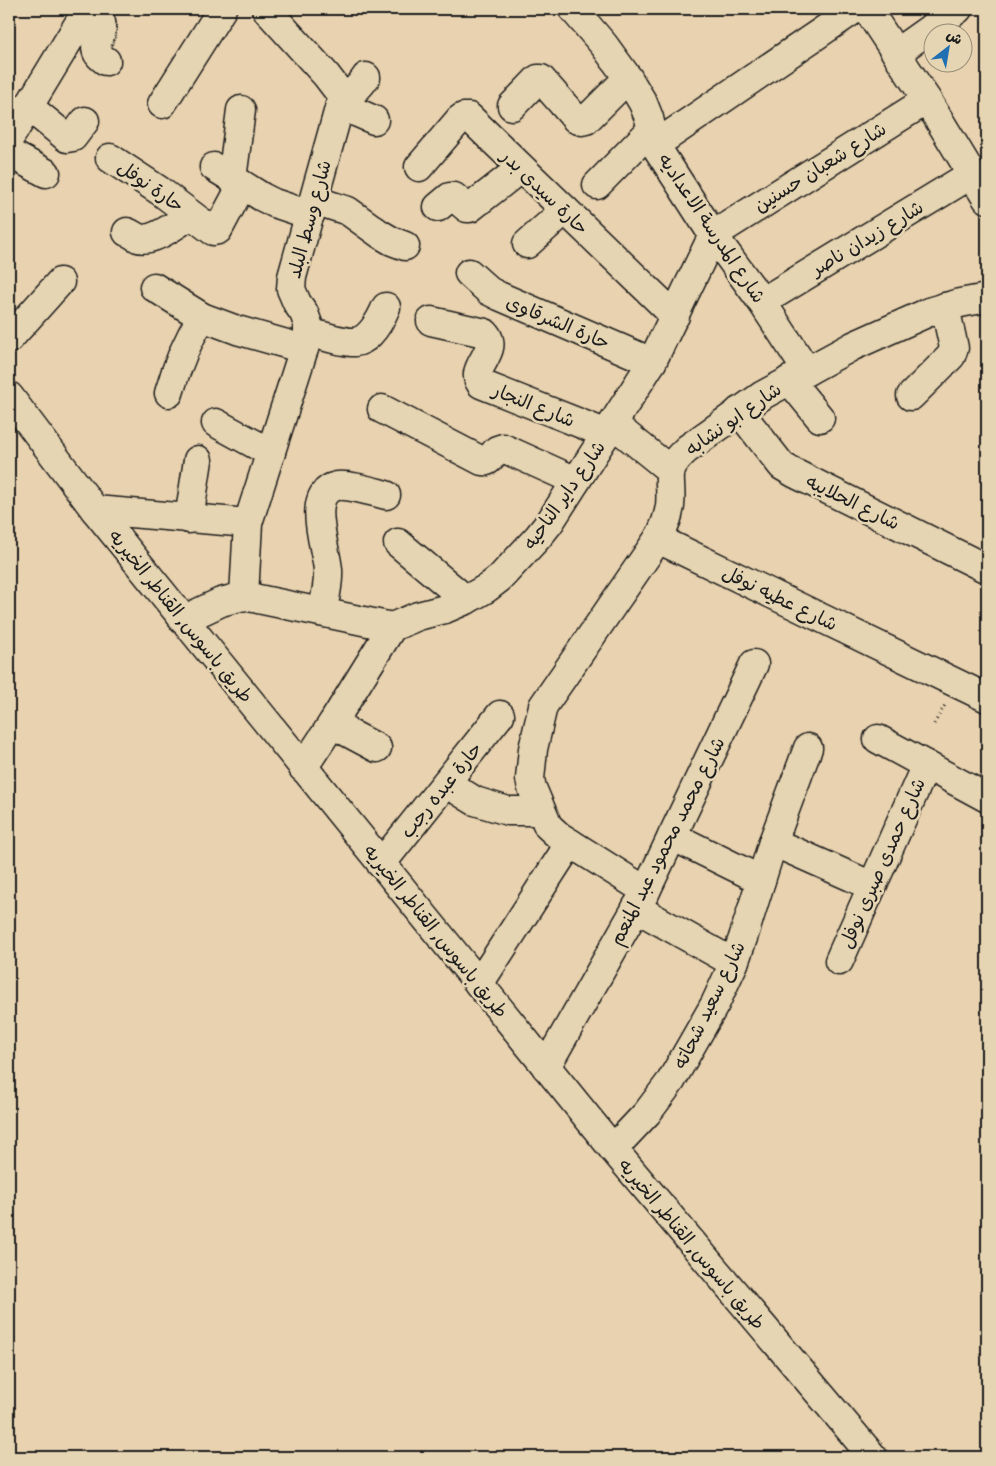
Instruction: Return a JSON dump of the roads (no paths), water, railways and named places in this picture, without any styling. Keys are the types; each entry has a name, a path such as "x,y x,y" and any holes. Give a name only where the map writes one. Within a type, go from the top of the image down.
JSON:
{"street":[{"path":"162,104 222,9"},
{"path":"266,9 339,92 341,102"},
{"name":"شارع المدرسة الاعداديه","path":"573,9 604,45 628,78 643,103 653,138 713,235 762,302 820,418"},
{"path":"597,185 653,138 855,9"},
{"path":"867,9 987,199"},
{"path":"896,53 958,9"},
{"path":"96,12 102,26 102,31 96,48 97,52 106,61"},
{"path":"9,139 28,106 96,12"},
{"path":"341,102 360,86 366,77"},
{"path":"512,106 539,78 576,119 582,122 628,78"},
{"name":"شارع شعبان حسنين","path":"713,235 926,100"},
{"path":"341,102 374,120"},
{"name":"شارع وسط البلد","path":"306,340 308,324 291,289 292,277 341,102"},
{"path":"28,106 69,138 74,136 85,121"},
{"path":"241,110 229,177 274,203 348,211 380,234 405,246"},
{"name":"حارة سيدى بدر","path":"419,167 461,118 471,119 675,316"},
{"path":"9,153 46,173"},
{"name":"حارة نوفل","path":"110,158 160,191 211,230 216,231 229,177"},
{"path":"438,207 454,196 467,208 470,208 521,168"},
{"name":"شارع زيدان ناصر","path":"762,302 972,174"},
{"path":"527,244 565,210"},
{"name":"حارة نوفل","path":"127,232 138,238 153,238 191,214"},
{"name":"شارع داير الناحيه","path":"392,627 418,616 445,609 487,588 500,578 538,537 550,522 652,362 713,235"},
{"name":"حارة الشرقاوى","path":"469,273 489,290 509,301 652,362"},
{"path":"9,339 60,282"},
{"path":"154,287 202,317 237,330 306,340 359,341 378,324 386,307"},
{"path":"468,329 489,290"},
{"name":"شارع ابو نشابه","path":"734,963 641,899 548,826 540,811 530,779 533,749 543,706 658,540 666,524 670,505 670,470 676,458 763,394 853,346 913,318 945,307 987,298"},
{"path":"911,396 951,356 954,348 945,307"},
{"path":"169,393 179,361 202,317"},
{"name":"شارع النجار","path":"431,321 485,333 489,340 489,348 477,375 481,384 610,429 670,470"},
{"path":"244,596 248,523 306,340"},
{"name":"طريق باسوس, القناطر الخيريه","path":"9,396 95,510 478,984 613,1149 873,1457"},
{"path":"382,409 482,461 489,460 495,451 501,448 576,481"},
{"name":"شارع الحلايبه","path":"739,411 782,466 987,569"},
{"path":"216,423 271,453"},
{"path":"189,519 198,460"},
{"path":"322,612 328,587 328,569 321,535 319,511 322,497 328,489 339,486 386,494"},
{"path":"95,510 248,523"},
{"name":"شارع عطيه نوفل","path":"658,540 987,698"},
{"path":"398,543 466,600"},
{"path":"183,620 221,602 244,596 392,627 303,768"},
{"name":"شارع محمد محمود عبد المنعم","path":"546,1067 641,899 754,664"},
{"name":"حارة عبده رجب","path":"381,864 500,715"},
{"path":"332,724 377,748"},
{"path":"878,739 987,798"},
{"name":"شارع سعيد شحاته","path":"613,1149 647,1113 671,1081 707,1018 734,963 773,842 808,748"},
{"name":"شارع حمدى صبرى نوفل","path":"839,961 926,765"},
{"path":"446,783 475,801 508,811 540,811"},
{"path":"672,836 761,880"},
{"path":"773,842 872,886"},
{"path":"478,984 570,843"}]}
